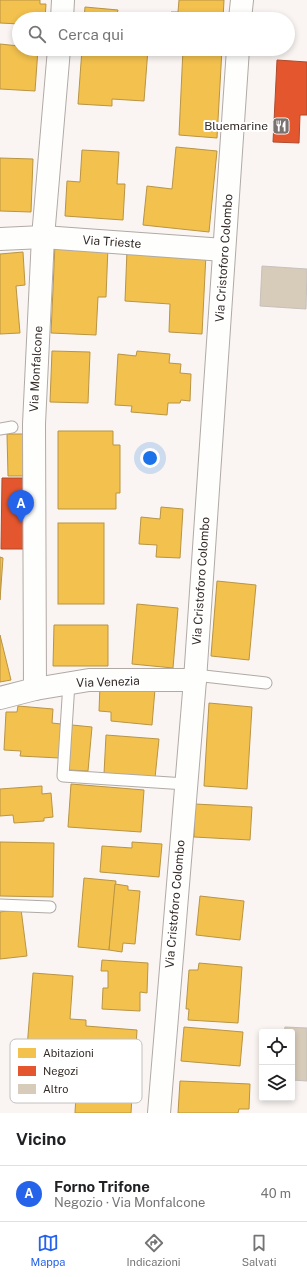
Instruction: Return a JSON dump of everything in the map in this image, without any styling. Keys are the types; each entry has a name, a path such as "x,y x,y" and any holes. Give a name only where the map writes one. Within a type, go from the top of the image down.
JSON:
{"street":[{"path":"62,12 63,0"},
{"path":"241,12 242,0"},
{"name":"Via Monfalcone","path":"35,689 34,424 43,237 58,56"},
{"name":"Via Cristoforo Colombo","path":"159,1113 195,678 238,56"},
{"name":"Via Trieste","path":"0,239 43,237 224,250"},
{"name":"Via Venezia","path":"0,698 35,689 89,680 195,678"}],"lane":[{"path":"0,429 12,427"},
{"path":"195,678 266,683"},
{"path":"69,683 63,776 186,784"},
{"path":"0,905 50,907"}],"building: Abitazioni":[{"path":"0,0 40,0 40,4 46,4 45,12 12,12 12,24 0,23"},
{"path":"179,0 224,0 223,12 178,12"},
{"path":"85,7 118,10 118,12 85,12"},
{"path":"0,44 12,45 12,56 38,56 35,91 0,89"},
{"path":"81,56 147,56 144,101 112,99 112,106 78,104"},
{"path":"183,56 222,56 217,138 179,135"},
{"path":"176,147 217,151 209,232 143,225 147,186 172,189"},
{"path":"82,150 119,152 117,184 125,184 123,220 65,216 67,181 80,182"},
{"path":"0,158 33,159 31,212 0,211"},
{"path":"55,244 108,247 106,297 98,297 96,335 51,333"},
{"path":"127,250 206,254 202,334 169,332 170,304 125,301"},
{"path":"23,252 25,285 16,286 20,333 0,334 0,254"},
{"path":"52,351 90,352 88,403 50,402"},
{"path":"137,351 170,354 169,363 181,364 180,373 191,374 190,401 181,400 180,403 168,403 167,415 131,412 132,406 115,405 118,354 136,356"},
{"path":"58,431 113,431 113,445 120,445 120,493 116,493 116,509 58,509"},
{"path":"7,434 27,434 27,476 8,476"},
{"path":"161,507 183,509 180,558 156,557 157,545 139,544 141,517 160,519"},
{"path":"58,523 104,523 104,604 58,604"},
{"path":"0,557 3,558 0,600"},
{"path":"217,581 256,585 249,660 211,656"},
{"path":"137,604 178,608 173,668 132,664"},
{"path":"54,625 108,625 108,666 53,666"},
{"path":"0,635 11,680 0,682"},
{"path":"100,685 155,689 152,725 111,721 111,712 99,711"},
{"path":"209,703 252,707 247,789 204,786"},
{"path":"18,706 53,709 52,723 61,724 59,758 20,756 21,751 4,750 6,712 17,712"},
{"path":"72,725 92,727 88,771 68,770"},
{"path":"106,735 159,739 155,778 104,774"},
{"path":"71,784 144,790 141,832 68,827"},
{"path":"42,786 42,794 51,793 53,817 44,818 44,821 14,823 13,815 0,816 0,789"},
{"path":"195,804 252,807 250,840 194,837"},
{"path":"0,842 54,843 53,897 0,896"},
{"path":"132,842 162,844 159,877 100,872 102,846 132,848"},
{"path":"84,878 116,881 109,950 78,947"},
{"path":"115,884 128,886 128,890 140,891 135,944 123,943 122,952 109,950"},
{"path":"200,896 244,901 240,940 196,935"},
{"path":"21,909 27,956 0,959 0,912"},
{"path":"102,960 148,963 147,993 140,992 140,1011 102,1009 103,988 108,988 108,971 101,971"},
{"path":"199,963 242,967 238,1023 188,1020 189,1009 186,1009 189,970 198,970"},
{"path":"33,973 73,976 70,1019 86,1020 86,1026 137,1030 136,1039 28,1039"},
{"path":"184,1027 243,1032 240,1066 181,1061"},
{"path":"180,1081 250,1084 249,1109 239,1109 238,1113 178,1113"},
{"path":"76,1103 132,1103 131,1113 75,1113"}],"building: Negozi":[{"path":"277,60 307,62 307,115 300,115 299,143 273,142"},
{"path":"2,478 26,478 25,549 1,549"}],"building: Altro":[{"path":"262,266 307,269 306,309 260,306"},
{"path":"285,1027 307,1028 307,1081 295,1080 295,1029 285,1029"}],"place":[{"name":"Bluemarine","path":"281,126"},
{"name":"Forno Trifone","path":"21,523"}]}
